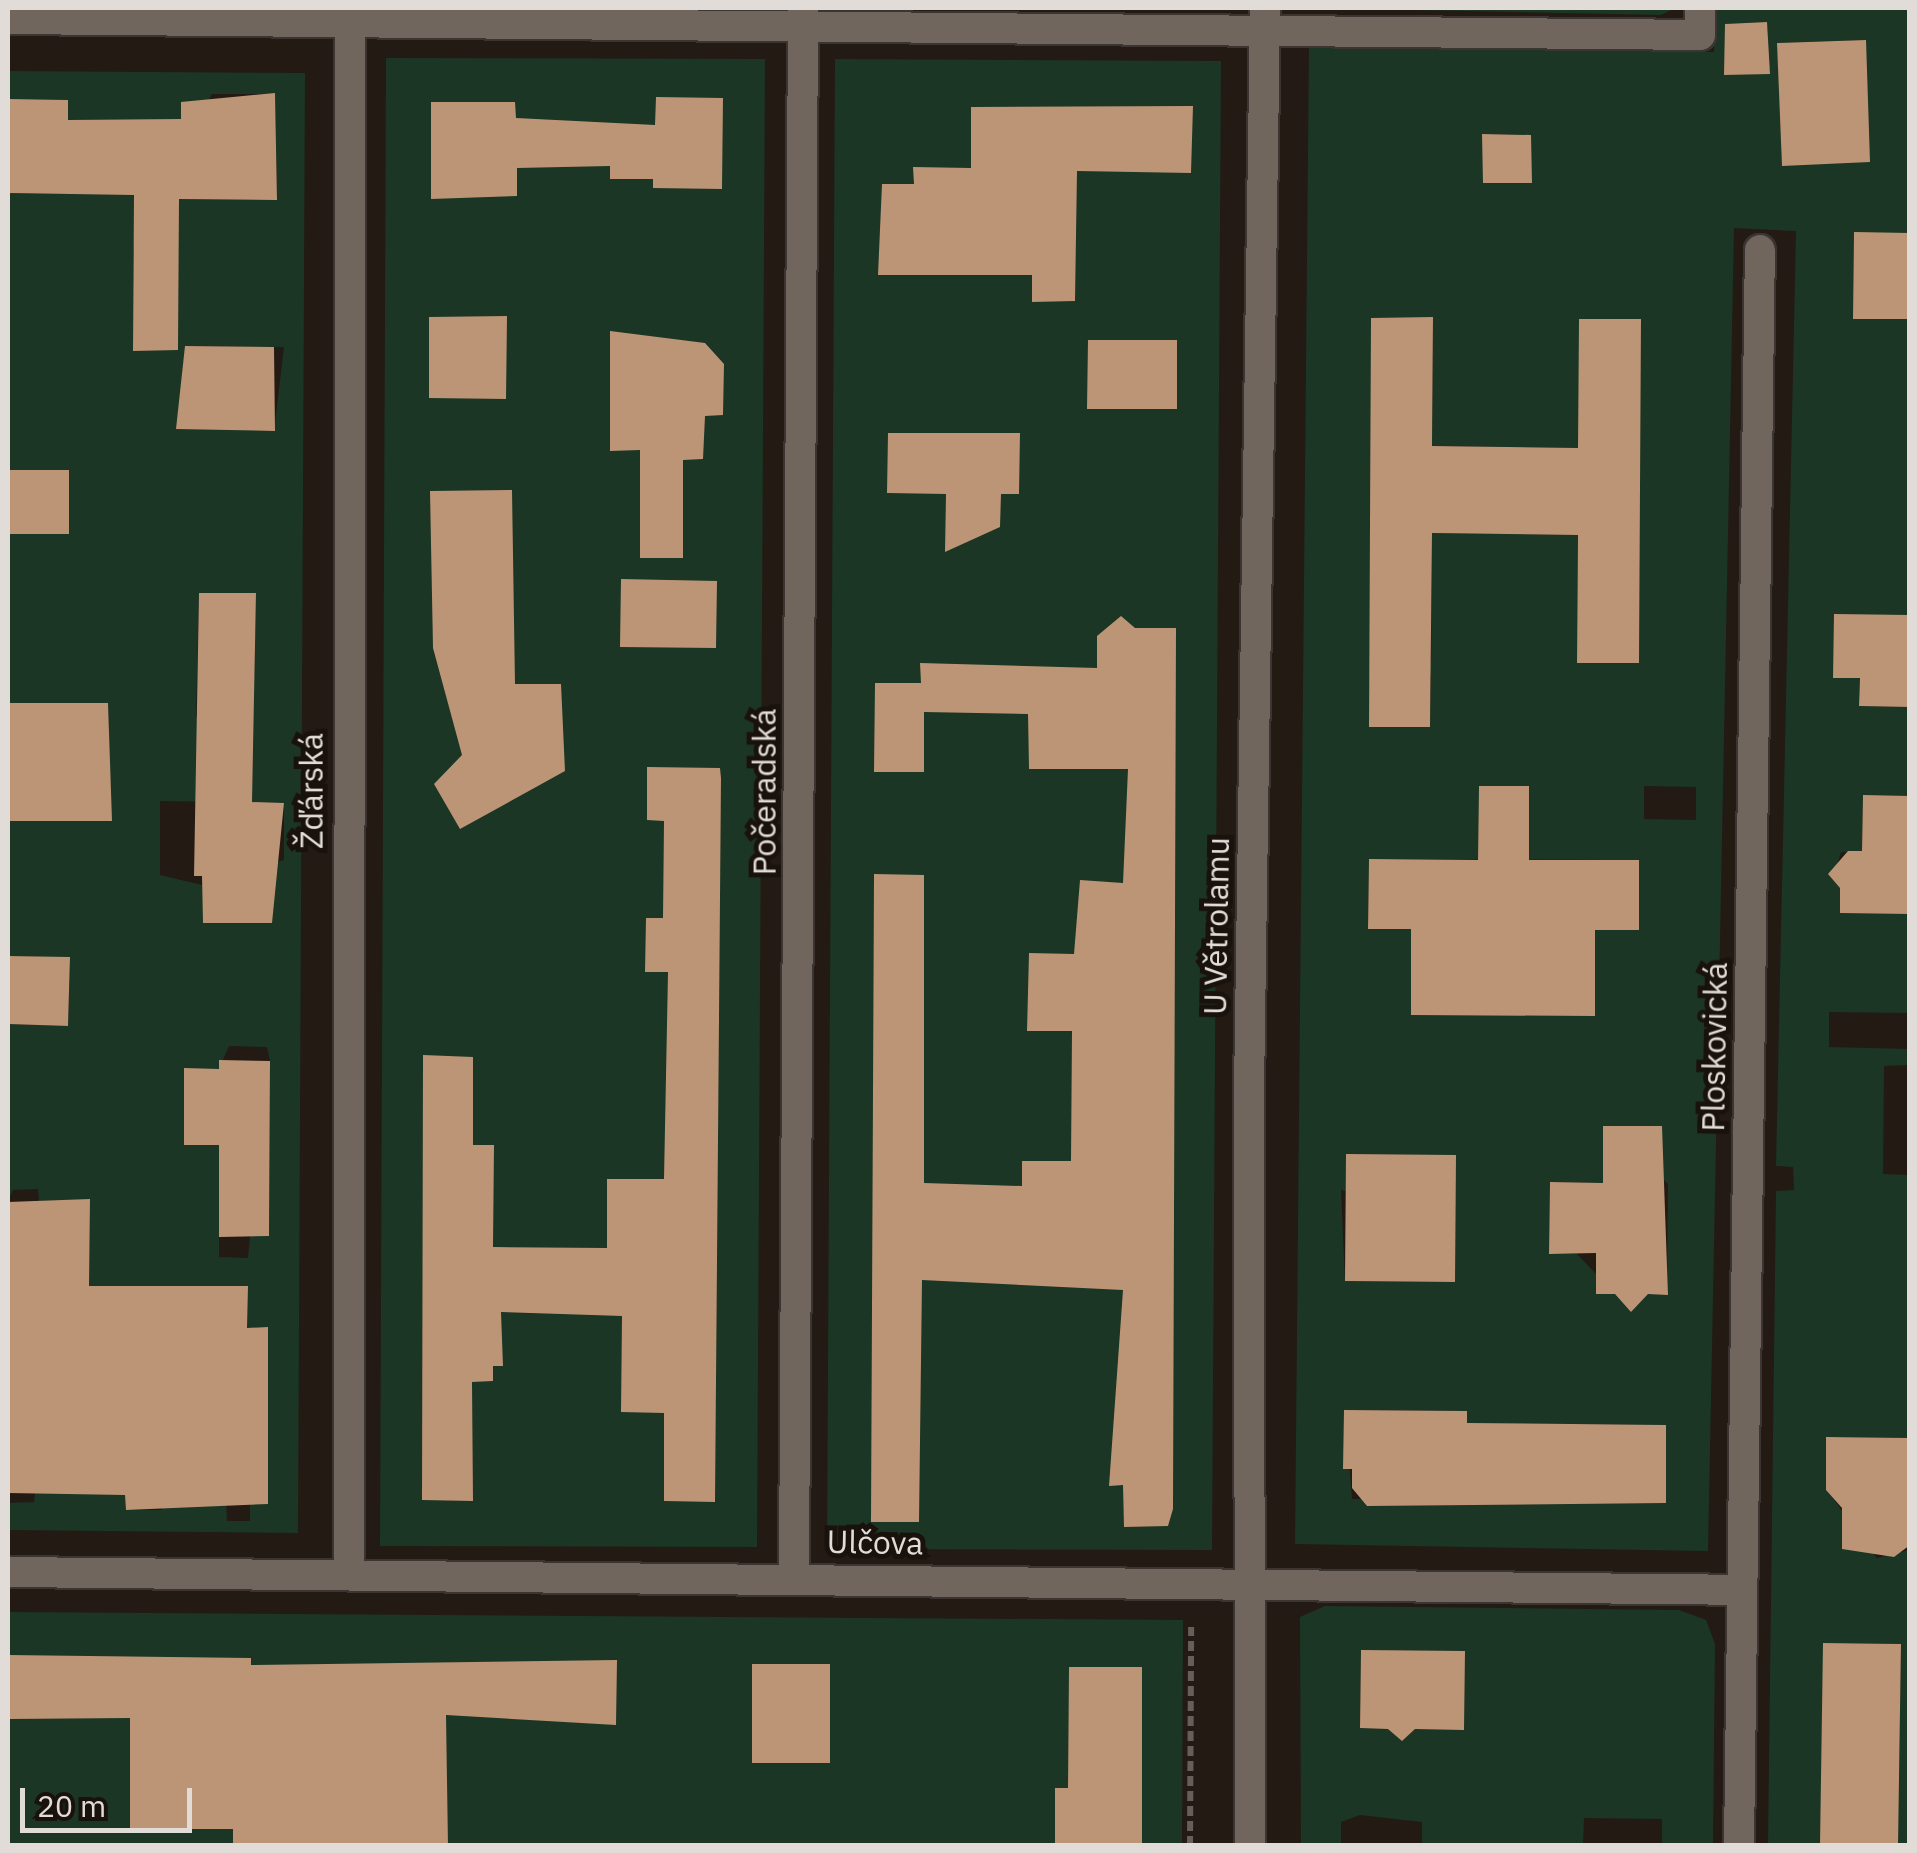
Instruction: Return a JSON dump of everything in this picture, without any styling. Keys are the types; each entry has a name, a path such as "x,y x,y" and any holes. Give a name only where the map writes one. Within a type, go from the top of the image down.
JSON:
{"street":[{"path":"8,19 350,14 1265,20 1700,35 1700,8"},
{"name":"Žďárská","path":"350,14 350,1574"},
{"name":"Počeradská","path":"794,1576 803,18"},
{"name":"U Větrolamu","path":"1250,1846 1265,20"},
{"name":"Ploskovická","path":"1739,1846 1760,250"},
{"name":"Ulčova","path":"8,1572 1250,1580 1742,1590"}],"green space":[{"path":"1309,8 1675,8 1661,15"},
{"path":"1715,8 1909,8 1909,233 1854,233 1853,318 1909,319 1909,615 1834,678 1860,678 1859,706 1909,707 1909,796 1863,796 1862,851 1841,852 1833,879 1909,914 1909,1013 1829,1012 1829,1047 1909,1049 1909,1065 1884,1066 1883,1174 1909,1175 1909,1438 1826,1437 1826,1489 1877,1558 1909,1550 1909,1845 1768,1845 1776,1191 1794,1190 1793,1167 1776,1166 1796,231 1734,228 1708,1551 1295,1544 1309,45 1714,52","holes":["1767,22 1769,74 1725,74 1725,24","1866,41 1782,165 1778,43","1483,134 1531,135 1531,183 1483,183","1372,318 1433,318 1432,446 1578,448 1639,663 1577,662 1578,535 1432,533 1431,662 1370,661","1369,675 1431,675 1430,726 1369,727","1479,786 1529,786 1529,827 1479,827","1644,786 1696,787 1696,820 1644,819","1369,859 1638,860 1639,929 1368,929","1604,1126 1668,1184 1667,1294 1648,1294 1631,1311 1615,1294 1596,1294 1596,1274 1577,1254 1549,1254 1550,1182 1603,1183","1341,1190 1455,1282 1345,1281","1345,1410 1467,1411 1467,1500 1352,1499","1541,1424 1666,1425 1665,1503","1823,1643 1901,1644 1899,1768 1867,1769"]},
{"path":"386,58 765,59 757,1547 380,1546"},
{"path":"835,59 1221,61 1212,1550 827,1549"},
{"path":"8,71 305,73 298,1533 8,1530 8,1503 34,1502 52,1329 8,1328 8,1251 89,1249 90,1200 39,1201 38,1189 13,1190 8,1201 8,1024 68,1026 70,958 8,956 8,821 94,821 109,739 108,703 8,703 8,534 69,533 69,470 8,470 8,193 67,194 97,120 68,120 67,100 8,99","holes":["212,94 275,94 277,200 182,199 181,149","133,246 178,248 178,302 133,350","185,346 284,347 274,431 186,427 177,419 187,391","199,594 256,594 253,719 196,717","160,801 284,803 284,860 202,885 160,875","229,1046 267,1047 269,1235 250,1236 248,1258 219,1257 219,1145 184,1145 184,1069 219,1069","218,1328 268,1328 268,1503 250,1504 250,1521 227,1521","162,1439 162,1510 126,1510 125,1440"]},
{"path":"1325,1606 1679,1610 1706,1620 1715,1644 1713,1845 1662,1845 1662,1819 1584,1818 1583,1845 1422,1845 1422,1822 1360,1815 1341,1822 1341,1845 1301,1845 1300,1617","holes":["1361,1651 1464,1651 1464,1729 1360,1728"]},
{"path":"8,1612 1183,1620 1182,1845 8,1846"}],"building":[{"path":"1767,22 1770,74 1724,75 1725,24"},
{"path":"1866,40 1870,162 1782,166 1777,43"},
{"path":"275,93 277,200 179,199 178,350 133,351 134,195 8,193 8,99 68,100 68,120 181,119 181,102"},
{"path":"656,97 723,98 722,189 653,188 653,179 610,179 610,166 517,168 517,196 431,199 431,102 515,102 516,118 655,125"},
{"path":"1193,106 1191,173 1077,171 1075,301 1032,302 1032,275 878,275 882,184 914,184 913,167 971,168 971,107"},
{"path":"1482,134 1531,135 1532,183 1483,183"},
{"path":"1854,232 1910,233 1910,319 1853,319"},
{"path":"507,316 506,399 429,398 429,317"},
{"path":"1433,317 1432,446 1578,448 1579,319 1641,319 1639,663 1577,663 1578,535 1432,533 1430,727 1369,727 1371,318"},
{"path":"610,331 705,343 724,364 723,415 705,416 703,459 683,460 683,558 640,558 640,450 610,451"},
{"path":"1088,340 1177,340 1177,409 1087,409"},
{"path":"185,346 274,347 275,431 176,429"},
{"path":"888,433 1020,433 1019,494 1001,494 1000,527 945,552 946,494 887,493"},
{"path":"8,470 69,470 69,534 8,534"},
{"path":"512,490 515,684 561,684 565,771 460,829 434,784 462,755 433,648 430,491"},
{"path":"621,579 717,581 716,648 620,647"},
{"path":"199,593 256,593 252,802 284,803 272,923 203,923 202,876 194,876"},
{"path":"1834,614 1910,615 1910,707 1859,706 1860,678 1833,678"},
{"path":"1121,616 1135,628 1176,628 1173,1509 1168,1526 1124,1527 1123,1485 1109,1486 1123,1290 922,1280 919,1522 871,1522 874,874 924,875 924,1183 1022,1186 1022,1161 1071,1161 1072,1031 1027,1031 1029,953 1074,954 1080,880 1123,883 1128,769 1029,769 1028,714 924,712 924,772 874,772 875,683 921,683 920,663 1097,668 1097,636"},
{"path":"8,703 108,703 112,821 8,821"},
{"path":"647,767 720,768 721,778 715,1502 664,1501 664,1413 621,1412 622,1316 501,1312 503,1366 493,1366 493,1381 472,1382 473,1501 422,1500 423,1055 473,1057 473,1145 494,1145 493,1247 607,1248 607,1179 664,1179 668,972 645,972 646,918 663,918 664,821 647,820"},
{"path":"1479,786 1529,786 1529,860 1639,860 1639,930 1595,930 1595,1016 1411,1015 1411,929 1368,929 1369,859 1478,860"},
{"path":"1863,795 1910,796 1910,914 1840,913 1840,888 1828,874 1848,851 1862,851"},
{"path":"8,956 70,957 68,1026 8,1024"},
{"path":"219,1060 270,1061 269,1236 219,1237 219,1145 184,1145 184,1068 219,1069"},
{"path":"1603,1126 1662,1126 1668,1295 1648,1294 1631,1312 1615,1294 1596,1294 1596,1253 1549,1254 1550,1182 1603,1183"},
{"path":"1346,1154 1456,1155 1455,1282 1345,1281"},
{"path":"90,1199 89,1286 248,1286 247,1328 268,1327 268,1504 126,1510 125,1495 8,1493 8,1202"},
{"path":"1344,1410 1467,1411 1467,1423 1666,1425 1666,1503 1367,1506 1352,1488 1352,1469 1343,1469"},
{"path":"1826,1437 1910,1438 1910,1545 1894,1557 1842,1549 1842,1508 1826,1490"},
{"path":"1823,1643 1901,1644 1898,1846 1820,1846"},
{"path":"1361,1650 1465,1651 1464,1730 1415,1729 1402,1741 1388,1729 1360,1728"},
{"path":"8,1655 251,1658 251,1665 617,1660 616,1725 446,1715 448,1846 233,1846 233,1829 130,1829 130,1718 8,1719"},
{"path":"752,1664 830,1664 830,1763 752,1763"},
{"path":"1069,1667 1142,1667 1142,1846 1055,1846 1055,1788 1068,1788"}]}
